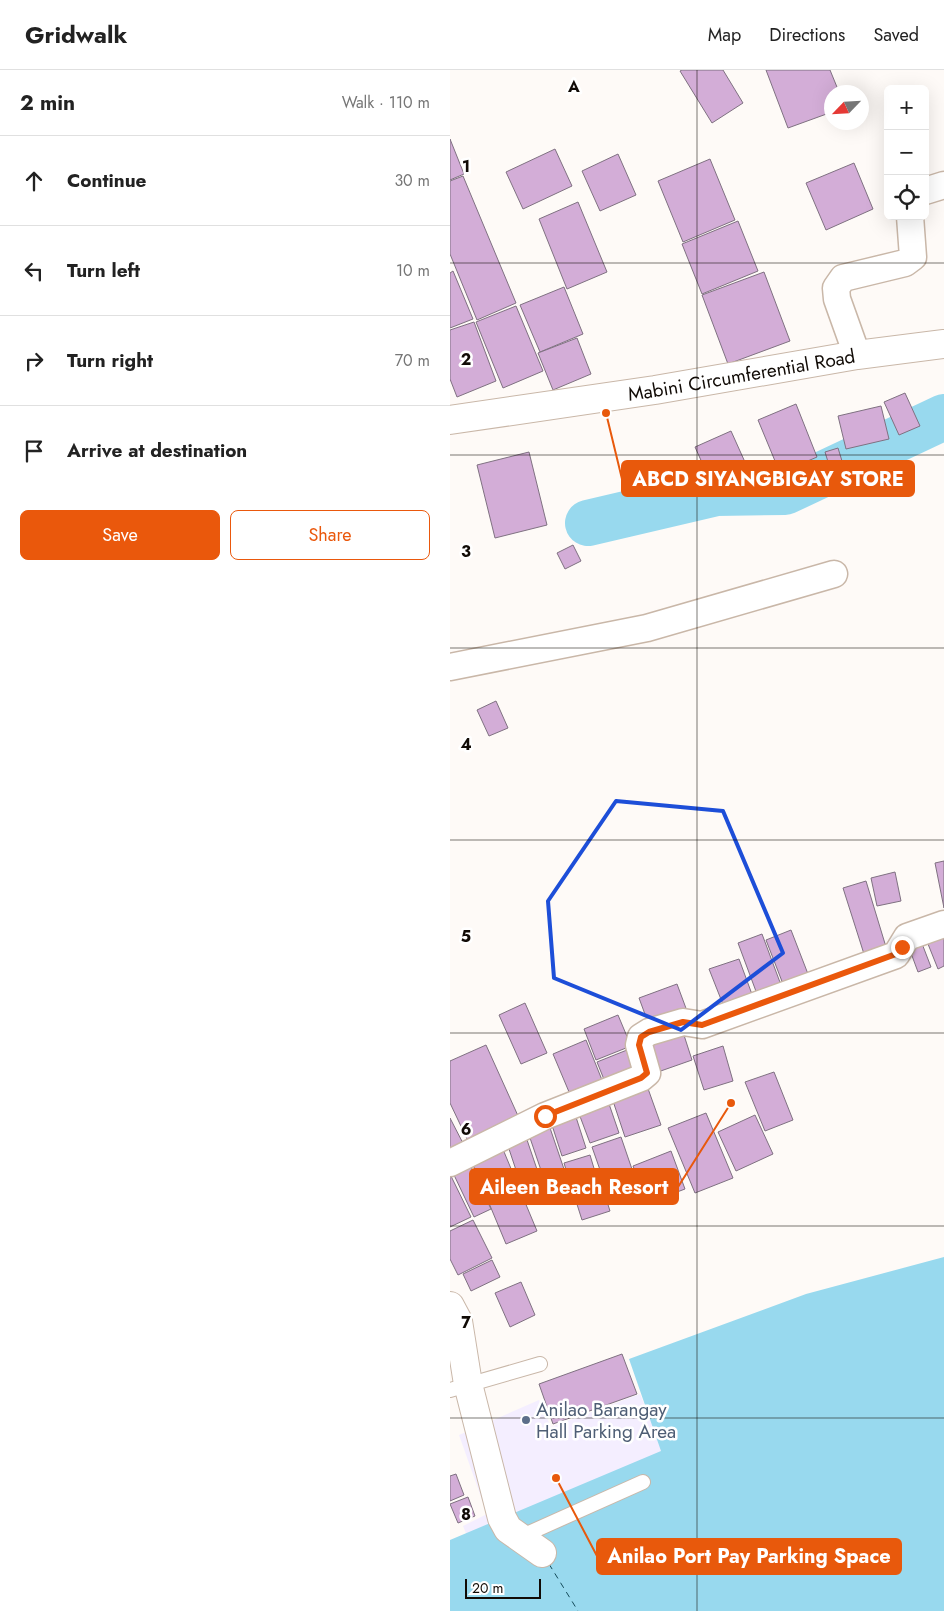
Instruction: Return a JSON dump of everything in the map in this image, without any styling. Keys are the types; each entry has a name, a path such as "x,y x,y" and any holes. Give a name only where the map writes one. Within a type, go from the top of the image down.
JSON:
{"main road":[{"name":"Mabini Circumferential Road","path":"450,420 655,390 857,355 944,344"},
{"path":"450,1306 458,1320 459,1387"},
{"path":"450,1352 459,1387 502,1518 508,1529 542,1553"}],"street":[{"path":"929,190 944,185"},
{"path":"857,355 837,299 836,288 843,278 905,263 913,257 910,220"},
{"path":"450,667 647,628 834,574"},
{"path":"450,1163 545,1116 641,1078 647,1073 639,1045 641,1037 649,1032 683,1022 702,1025 877,961 896,954 907,937 944,924"}],"lane":[{"path":"459,1387 540,1364"},
{"path":"520,1537 643,1482"}],"highlighted area":[{"path":"616,801 723,811 783,953 681,1030 554,978 548,901"}],"shaded area":[{"path":"640,1394 683,1496 484,1577 463,1526 487,1514 459,1435 539,1400 551,1427"}],"water":[{"path":"944,1257 944,1611 450,1611 450,1540 661,1451 629,1359 806,1294"}],"building":[{"path":"723,70 743,103 712,123 680,71"},
{"path":"766,70 830,70 836,85 824,85 824,115 788,128"},
{"path":"450,139 464,174 450,180"},
{"path":"555,149 572,186 523,209 506,172"},
{"path":"618,154 636,195 600,211 582,171"},
{"path":"710,159 735,220 683,242 658,181"},
{"path":"854,163 873,209 826,230 806,183"},
{"path":"463,176 516,303 477,320 450,254 450,181"},
{"path":"578,202 607,272 567,289 539,219"},
{"path":"738,221 758,271 702,294 682,244"},
{"path":"453,271 473,319 450,328 450,273"},
{"path":"764,272 790,341 728,364 702,295"},
{"path":"564,287 583,334 540,352 520,305"},
{"path":"516,306 543,371 503,388 476,322"},
{"path":"474,322 496,381 457,397 450,379 450,330"},
{"path":"577,338 591,374 553,390 538,353"},
{"path":"905,393 920,426 899,435 884,402"},
{"path":"796,404 817,457 780,473 758,420"},
{"path":"881,406 889,439 846,449 838,416"},
{"path":"731,431 749,471 713,487 695,447"},
{"path":"838,448 846,474 833,478 825,452"},
{"path":"529,452 547,525 495,538 477,465"},
{"path":"573,545 581,561 565,569 557,553"},
{"path":"496,701 508,728 489,736 477,710"},
{"path":"944,861 944,908 935,863"},
{"path":"895,872 901,901 877,906 871,878"},
{"path":"866,881 886,947 864,954 843,888"},
{"path":"791,930 808,974 783,984 766,940"},
{"path":"762,934 781,985 757,994 738,943"},
{"path":"944,935 944,966 938,969 926,939"},
{"path":"921,941 931,967 918,972 908,945"},
{"path":"739,959 753,997 724,1007 709,969"},
{"path":"677,984 687,1011 649,1025 639,998"},
{"path":"525,1003 547,1053 521,1064 499,1015"},
{"path":"618,1015 631,1046 596,1060 584,1029"},
{"path":"682,1029 692,1060 655,1073 644,1042"},
{"path":"586,1040 604,1085 572,1099 553,1054"},
{"path":"486,1045 519,1118 468,1141 450,1103 450,1061"},
{"path":"723,1046 733,1081 704,1090 693,1056"},
{"path":"627,1050 637,1075 607,1087 597,1062"},
{"path":"774,1072 793,1120 765,1131 745,1082"},
{"path":"646,1083 661,1125 625,1137 611,1095"},
{"path":"608,1101 619,1133 590,1143 578,1111"},
{"path":"574,1111 586,1148 562,1156 550,1119"},
{"path":"706,1113 733,1178 695,1193 668,1128"},
{"path":"755,1115 773,1154 736,1171 718,1132"},
{"path":"450,1118 467,1151 450,1160"},
{"path":"549,1125 566,1175 545,1182 528,1132"},
{"path":"525,1134 543,1187 524,1194 506,1140"},
{"path":"621,1137 635,1178 606,1187 592,1147"},
{"path":"502,1147 537,1231 506,1244 471,1160"},
{"path":"671,1151 685,1189 648,1203 633,1166"},
{"path":"590,1155 599,1185 573,1193 564,1163"},
{"path":"471,1167 491,1209 474,1217 454,1175"},
{"path":"450,1174 471,1217 450,1227"},
{"path":"603,1189 610,1211 582,1220 575,1198"},
{"path":"473,1220 492,1258 458,1275 450,1259 450,1231"},
{"path":"492,1260 500,1277 471,1291 463,1274"},
{"path":"521,1282 535,1315 510,1327 495,1293"},
{"path":"622,1354 637,1394 553,1424 539,1384"},
{"path":"456,1474 464,1495 450,1501 450,1476"},
{"path":"468,1497 475,1516 458,1523 450,1504"}],"waterway":[{"path":"588,523 716,493 785,492 944,417"}],"ferry route":[{"path":"549,1564 578,1611"}],"place":[{"name":"ABCD SIYANGBIGAY STORE","path":"606,413"},
{"name":"Aileen Beach Resort","path":"731,1103"},
{"name":"Anilao Barangay Hall Parking Area","path":"526,1420"},
{"name":"Anilao Port Pay Parking Space","path":"556,1478"}],"route":[{"path":"545,1116 641,1078 647,1073 639,1045 641,1037 649,1032 683,1022 702,1025 896,954 902,947"}]}
